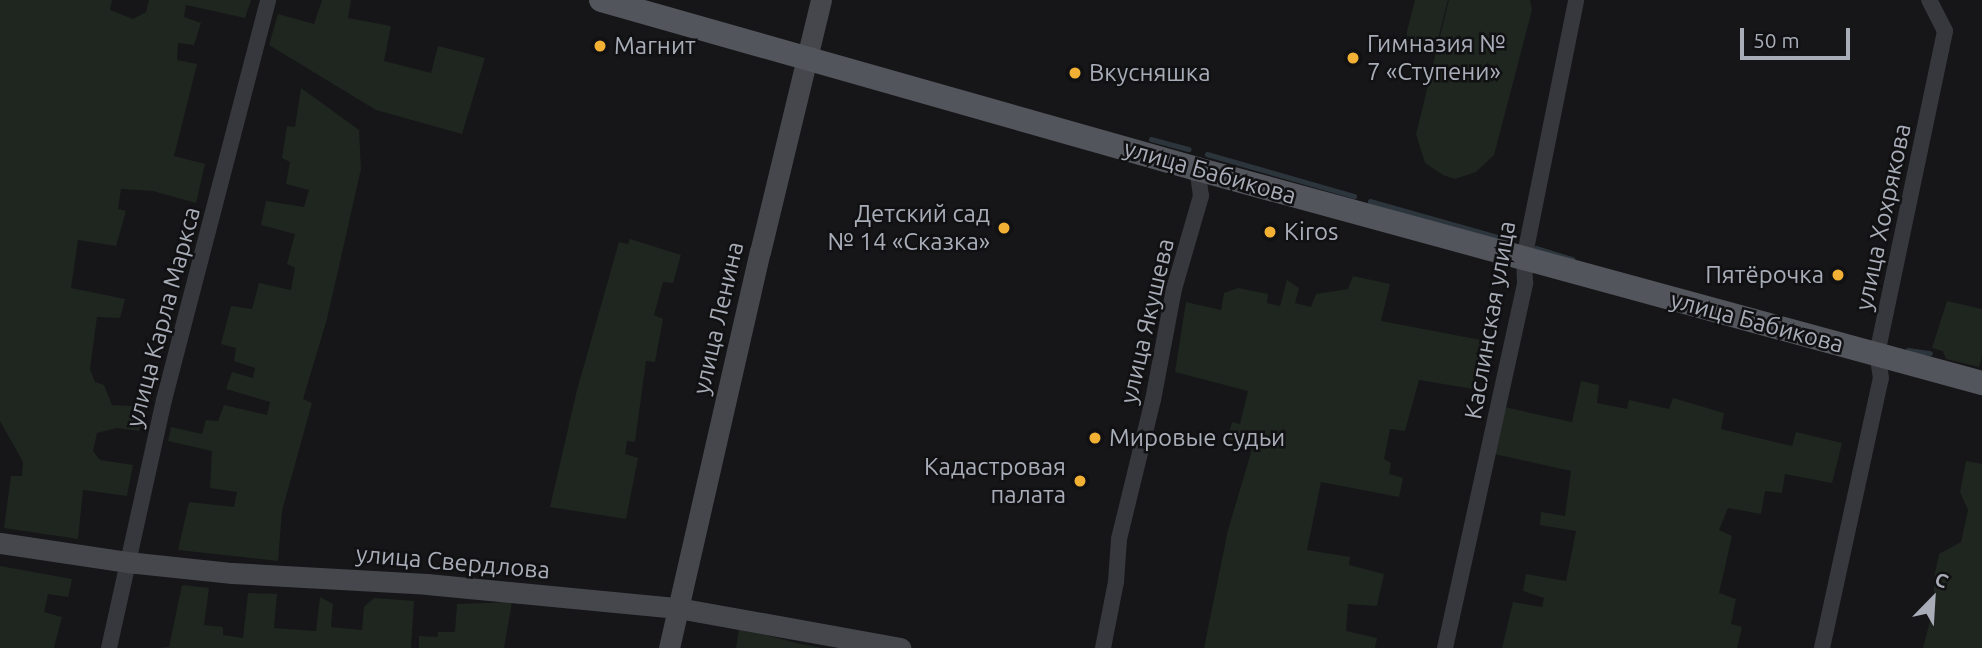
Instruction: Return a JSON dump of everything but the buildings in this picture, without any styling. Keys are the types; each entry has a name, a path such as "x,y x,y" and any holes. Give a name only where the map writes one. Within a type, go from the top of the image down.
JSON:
{"main road":[{"name":"улица Бабикова","path":"601,0 1197,169 1982,383"}],"street":[{"name":"улица Карла Маркса","path":"109,648 164,400 268,0"},
{"name":"улица Ленина","path":"669,648 821,0"},
{"name":"Каслинская улица","path":"1445,648 1525,283 1524,259 1577,0"},
{"name":"улица Хохрякова","path":"1822,648 1881,378 1877,354 1945,31 1931,2"},
{"name":"улица Якушева","path":"1103,648 1116,582 1119,539 1153,400 1174,289 1201,196 1197,169"},
{"name":"улица Свердлова","path":"0,543 127,562 232,573 427,584 678,608 900,648"}],"shaded area":[{"path":"0,0 112,0 110,10 133,19 146,12 149,0 251,0 245,18 186,5 184,17 201,23 194,45 178,43 177,60 197,64 174,156 205,164 196,203 153,191 121,189 118,209 126,211 116,246 78,240 71,288 125,299 120,318 97,317 90,369 95,382 104,385 112,405 146,407 139,431 117,428 97,433 93,451 100,460 133,465 127,496 83,490 78,539 4,528 11,476 22,476 23,462 0,421"},
{"path":"322,0 351,0 348,18 391,26 384,61 431,73 438,46 485,58 462,134 376,110 269,45 278,14 314,24"},
{"path":"1415,0 1448,0 1436,47 1405,39"},
{"path":"1449,0 1530,0 1532,10 1494,155 1476,172 1455,179 1443,175 1425,163 1416,134"},
{"path":"301,88 359,130 361,169 327,319 303,399 312,403 282,511 278,561 178,550 189,502 234,507 237,492 210,488 212,451 168,441 171,427 202,434 206,420 218,421 224,405 267,415 270,402 226,389 232,372 253,378 255,368 234,361 236,348 221,344 231,306 252,309 259,283 291,290 295,268 287,264 295,234 261,225 266,201 304,207 309,190 286,184 290,162 282,158 287,126 295,127"},
{"path":"630,239 681,255 673,283 663,282 654,315 663,319 655,362 646,361 635,442 627,441 625,454 638,458 626,519 550,507 577,390 619,242 628,244"},
{"path":"1353,276 1390,284 1381,321 1481,340 1473,389 1419,380 1405,431 1390,429 1384,459 1391,463 1389,474 1403,478 1399,497 1321,482 1307,550 1350,557 1349,565 1384,574 1377,606 1348,604 1346,631 1377,638 1375,648 1204,648 1228,530 1253,446 1227,439 1232,422 1240,424 1248,391 1175,372 1186,302 1221,310 1224,293 1238,288 1268,294 1267,303 1280,306 1287,280 1299,288 1295,303 1311,307 1316,294 1348,289"},
{"path":"1947,301 1982,309 1982,356 1979,367 1946,359 1943,351 1932,348"},
{"path":"1581,381 1599,385 1597,403 1627,409 1629,400 1669,409 1673,398 1724,413 1721,429 1792,446 1796,432 1842,443 1832,483 1785,474 1782,493 1765,491 1761,514 1728,508 1719,530 1732,536 1719,593 1736,599 1731,624 1742,627 1737,648 1502,648 1513,602 1542,607 1544,598 1523,591 1526,574 1566,581 1576,531 1540,525 1541,512 1565,516 1571,471 1494,454 1504,407 1572,422"},
{"path":"1966,461 1982,464 1982,648 1923,648 1934,606 1934,578 1939,554 1961,542 1968,510 1960,492"},
{"path":"0,566 72,579 68,597 48,594 44,612 62,617 54,648 0,648"},
{"path":"182,585 209,588 204,625 223,627 223,635 243,638 248,593 277,594 274,628 316,631 320,597 333,604 331,627 362,630 364,607 374,598 414,601 411,648 158,648 169,647"},
{"path":"512,602 504,648 419,648 419,636 438,637 438,632 455,632 457,604"},
{"path":"739,628 800,644 822,648 736,648"}],"waterway":[{"path":"1151,139 1189,149"},
{"path":"1207,154 1354,196"},
{"path":"1370,201 1509,240"},
{"path":"1536,248 1572,259"},
{"path":"1908,350 1930,353"}],"place":[{"name":"Магнит","path":"600,46"},
{"name":"Гимназия № 7 «Ступени»","path":"1353,58"},
{"name":"Вкусняшка","path":"1075,73"},
{"name":"Детский сад № 14 «Сказка»","path":"1004,228"},
{"name":"Kiros","path":"1270,232"},
{"name":"Пятёрочка","path":"1838,275"},
{"name":"Мировые судьи","path":"1095,438"},
{"name":"Кадастровая палата","path":"1080,481"}]}
